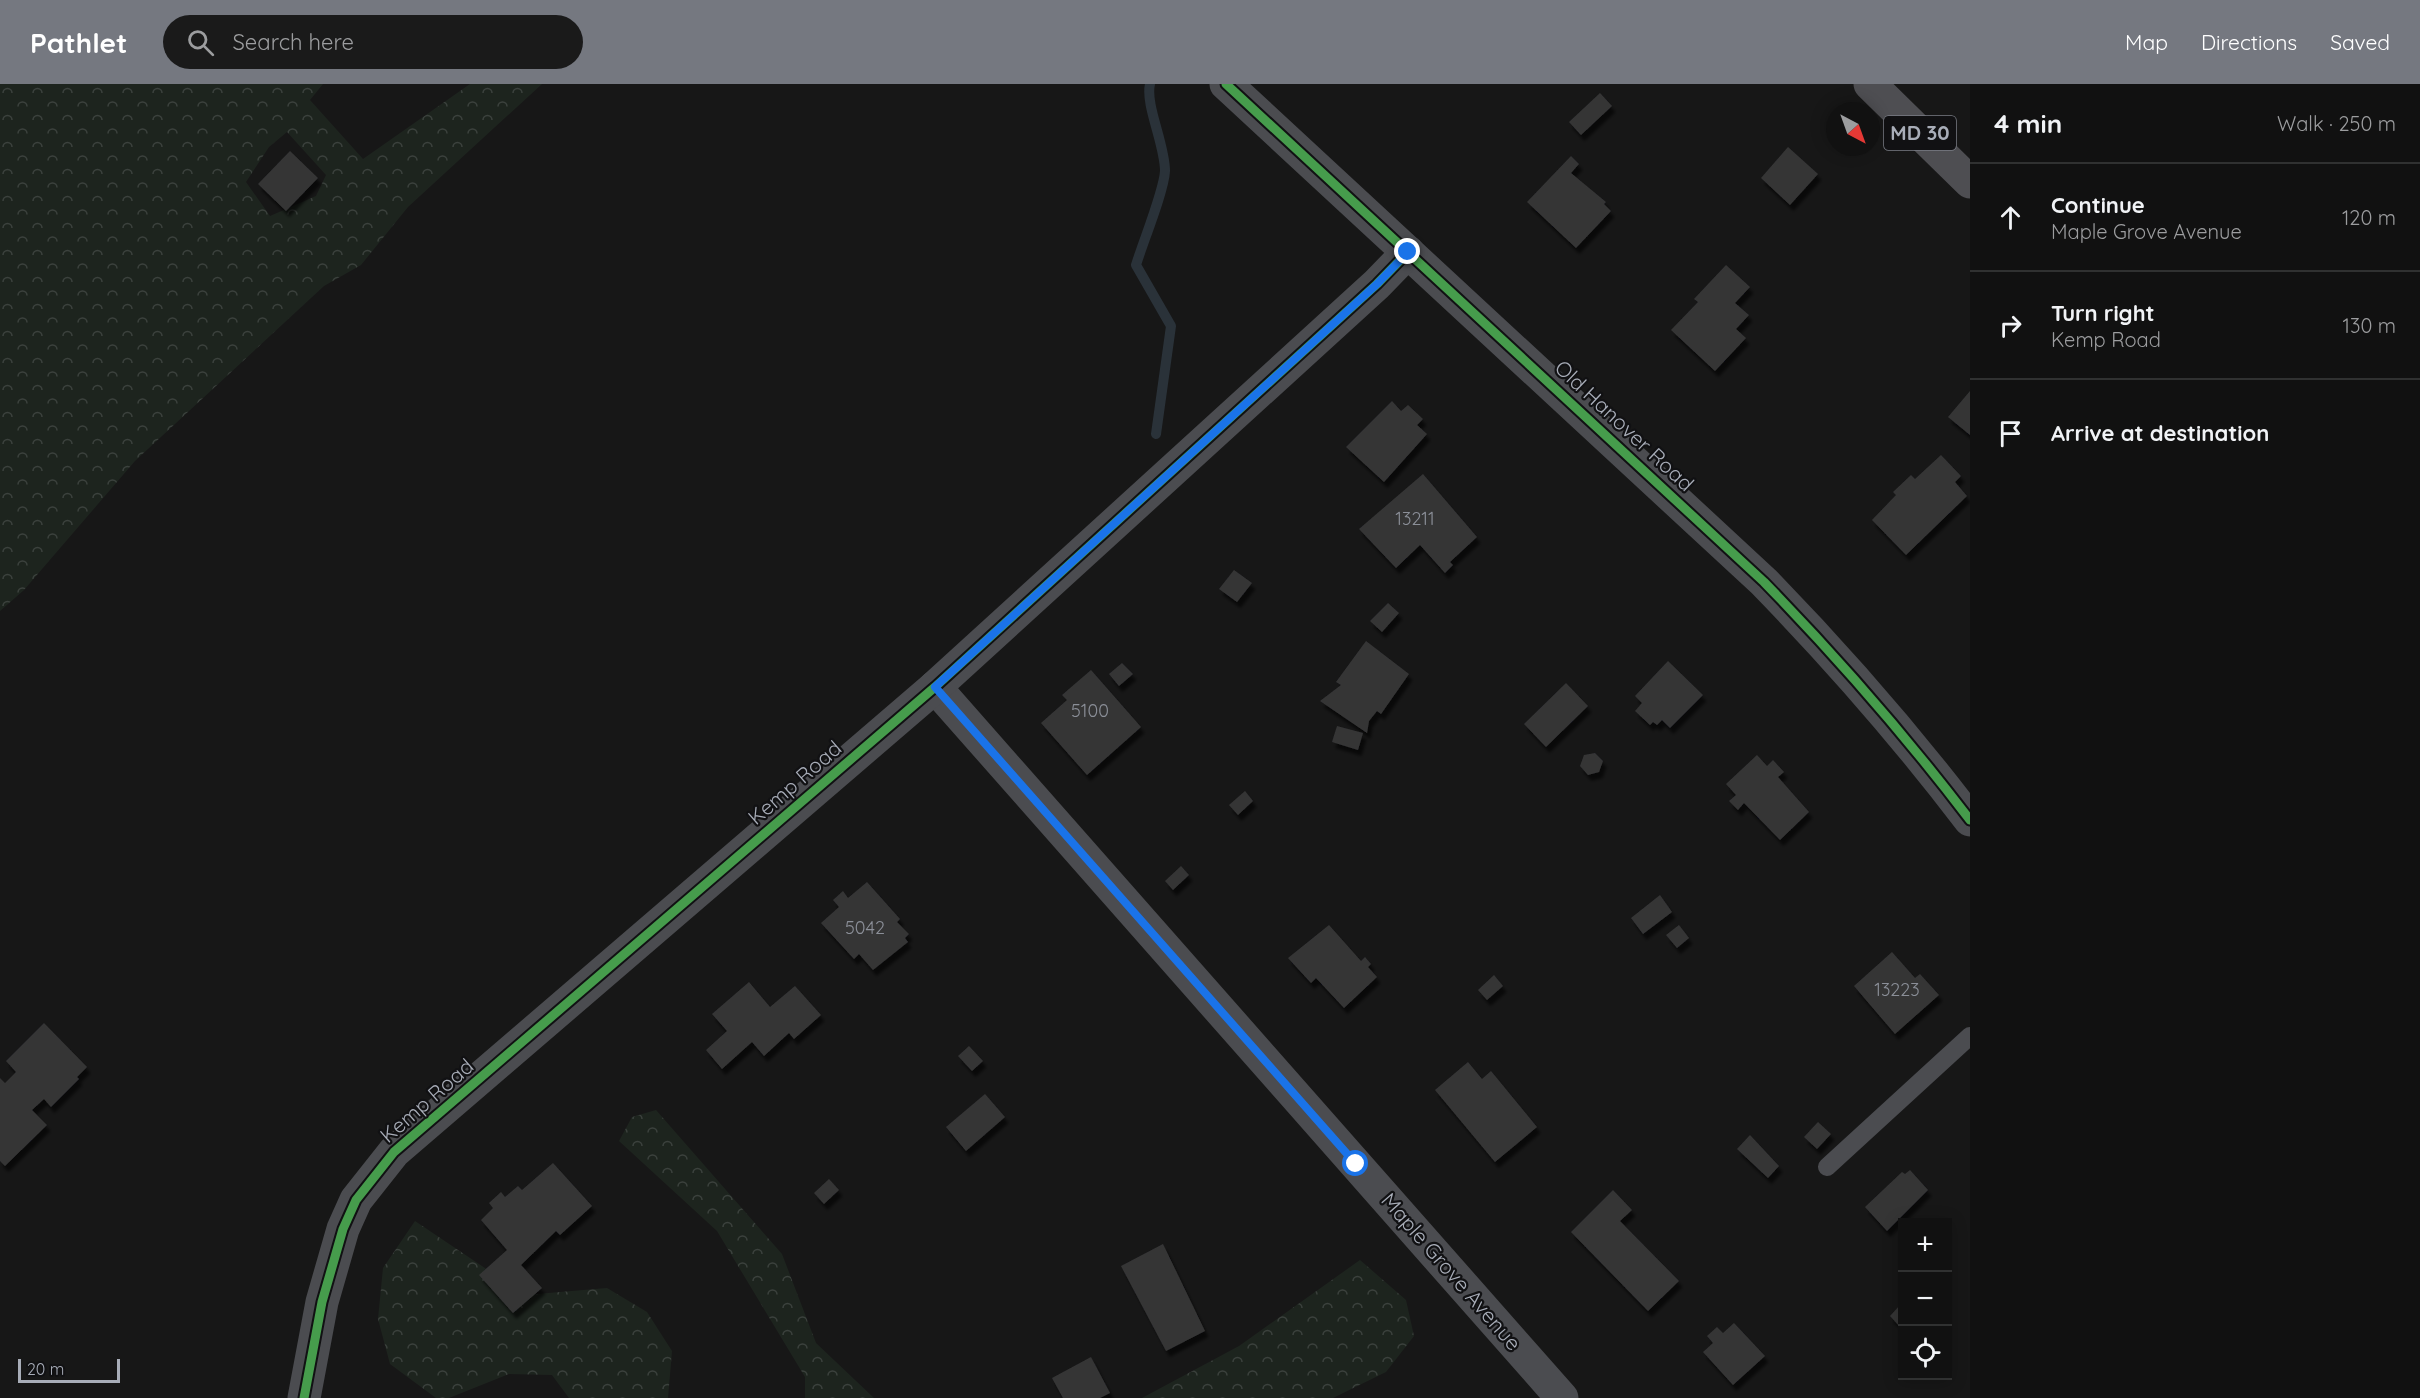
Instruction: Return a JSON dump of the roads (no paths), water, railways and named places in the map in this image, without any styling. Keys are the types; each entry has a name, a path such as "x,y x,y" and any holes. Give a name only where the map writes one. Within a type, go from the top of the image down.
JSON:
{"highway":[{"name":"MD 30","path":"1870,84 1970,182"}],"street":[{"name":"Old Hanover Road","path":"1226,84 1764,582 1830,649 1909,741 1970,820"},
{"name":"Kemp Road","path":"304,1398 322,1302 343,1229 356,1200 394,1152 935,687 1360,300 1408,252"},
{"name":"Maple Grove Avenue","path":"935,687 1562,1398"}],"lane":[{"path":"1827,1167 1970,1036"}],"waterway":[{"path":"1150,84 1150,103 1162,149 1165,171 1136,265 1171,326 1156,434"}]}
